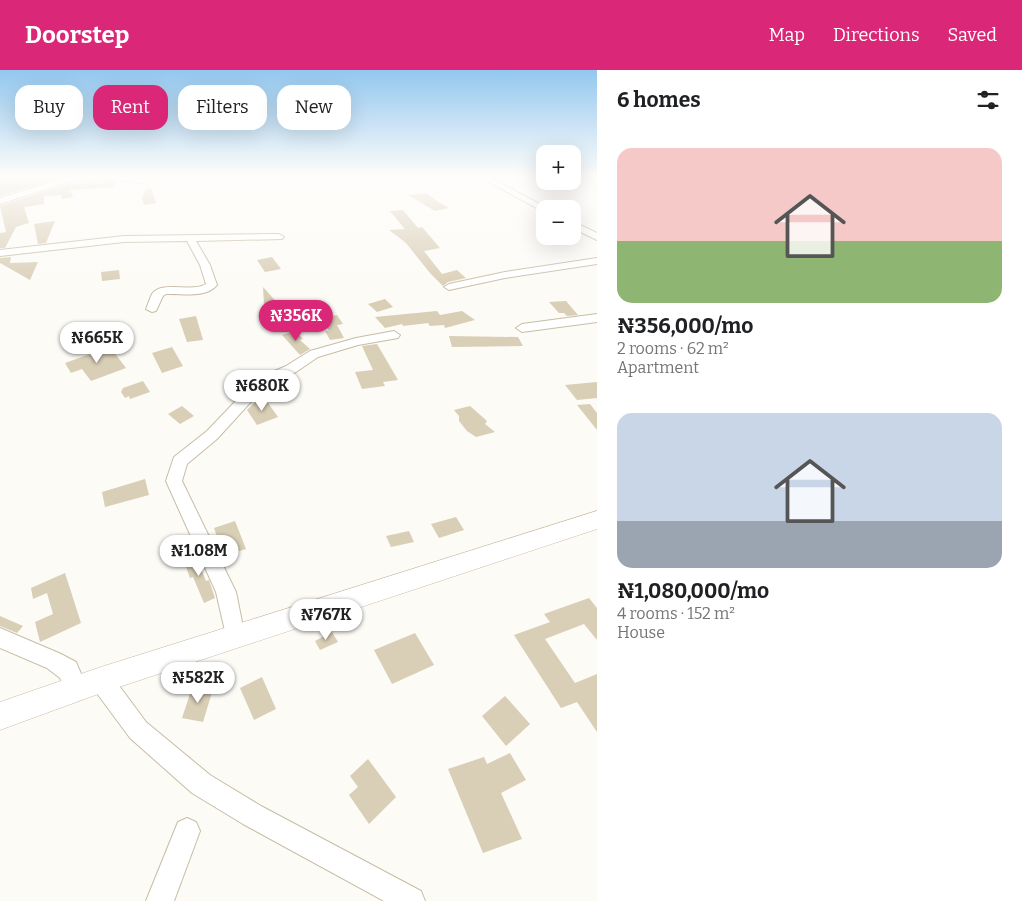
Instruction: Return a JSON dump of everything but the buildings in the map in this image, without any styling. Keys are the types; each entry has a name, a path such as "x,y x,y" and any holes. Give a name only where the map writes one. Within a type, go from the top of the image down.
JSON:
{"main road":[{"path":"0,716 101,680 597,520"}],"street":[{"path":"581,229 597,237"},
{"path":"0,253 124,240 280,237"},
{"path":"152,309 158,294 163,291 200,290 212,285 208,271 190,238"},
{"path":"450,287 505,274 597,261"},
{"path":"522,328 597,318"},
{"path":"236,637 226,592 174,481 180,462 212,435 255,389 266,380 291,369 314,354 356,342 394,335"},
{"path":"0,638 54,661 68,670 77,690"},
{"path":"101,680 138,730 201,784 252,815 411,901"},
{"path":"160,901 186,831"}]}
